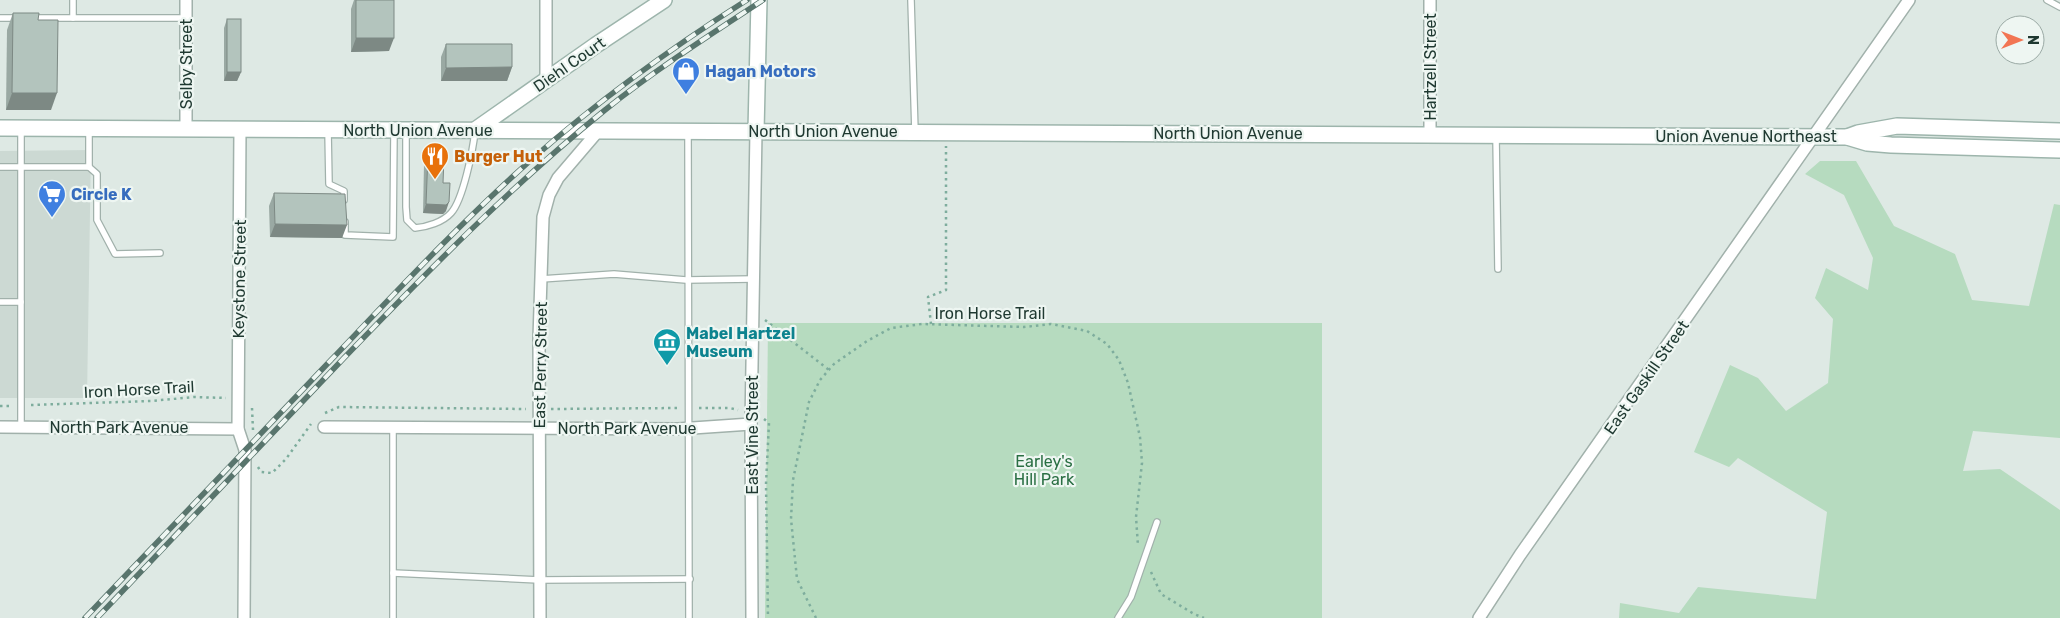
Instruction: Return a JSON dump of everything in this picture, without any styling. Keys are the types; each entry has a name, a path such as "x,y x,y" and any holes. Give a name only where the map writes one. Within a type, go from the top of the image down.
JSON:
{"main road":[{"name":"Diehl Court","path":"475,130 664,0"},
{"path":"756,131 759,0"},
{"name":"Union Avenue Northeast","path":"1848,137 1866,131 1898,126 2060,131"},
{"name":"North Union Avenue","path":"0,128 1646,135"},
{"name":"Union Avenue Northeast","path":"1646,135 1848,137 1867,143 1891,145 2060,150"}],"street":[{"name":"Selby Street","path":"186,0 186,128"},
{"path":"546,0 546,80"},
{"name":"Hartzell Street","path":"1430,0 1430,134"},
{"name":"East Gaskill Street","path":"1479,618 1520,555 1910,0"},
{"name":"Keystone Street","path":"240,129 238,429 245,450 244,618"},
{"name":"East Perry Street","path":"540,618 539,428 543,216 549,195 558,178 599,130"},
{"name":"East Vine Street","path":"752,618 751,424 756,131"},
{"name":"North Park Avenue","path":"324,427 690,429 751,424"},
{"name":"North Park Avenue","path":"0,427 238,429"}],"lane":[{"path":"73,0 73,18"},
{"path":"911,0 915,132"},
{"path":"2047,0 2060,7"},
{"path":"0,18 186,18"},
{"path":"21,128 21,427"},
{"path":"89,128 89,167"},
{"path":"328,130 329,184 344,191 344,209"},
{"path":"400,130 406,207 409,224 415,228 443,220 452,212 462,188 473,147 475,130"},
{"path":"345,218 346,235 393,237 400,130"},
{"path":"688,131 689,618"},
{"path":"1496,135 1498,269"},
{"path":"0,166 89,167 97,174 97,220 115,254 160,253"},
{"path":"541,279 614,274 689,280 753,279"},
{"path":"0,302 21,302"},
{"path":"393,428 393,618"},
{"path":"1118,618 1131,597 1157,522"},
{"path":"393,573 539,580 690,579"}],"path":[{"path":"931,324 928,297 946,290 946,132"},
{"path":"752,310 828,370"},
{"name":"Iron Horse Trail","path":"816,618 797,579 792,519 793,480 809,402 820,380 828,370 867,341 891,328 931,324 1024,328 1051,324 1087,331 1107,344 1118,360 1128,383 1140,437 1142,463 1136,517 1137,544 1143,561 1150,568 1162,594 1204,618"},
{"name":"Iron Horse Trail","path":"0,406 150,401 194,397 238,399"},
{"path":"238,399 251,405 253,431"},
{"path":"768,618 766,484 769,423"}],"shaded area":[{"path":"91,150 87,398 0,398 0,151"}],"green space":[{"path":"1820,161 1856,161 1894,226 1955,254 1972,300 2029,306 2054,204 2060,205 2060,438 1973,431 1963,471 2000,469 2060,510 2060,618 1619,618 1620,603 1679,613 1698,587 1816,599 1827,512 1738,458 1729,467 1694,452 1730,365 1758,378 1786,411 1828,383 1833,319 1815,298 1826,268 1868,290 1873,258 1844,195 1805,174"},
{"name":"Earley's Hill Park","path":"768,323 1322,323 1322,618 765,618"}],"building":[{"path":"356,0 394,0 394,38 356,38"},
{"path":"13,13 39,13 38,20 58,20 57,93 12,93"},
{"path":"227,19 241,19 241,72 227,72"},
{"path":"446,44 512,44 512,67 446,68"},
{"path":"428,155 444,156 443,183 450,183 449,202 446,205 426,204"},
{"path":"274,193 345,194 347,225 275,224"}],"railway":[{"path":"85,618 404,283 505,184 556,138 609,96 663,56 747,0"},
{"path":"97,618 312,391 438,262 503,199 570,139 624,95 763,0"}],"place":[{"name":"Hagan Motors","path":"686,95"},
{"name":"Burger Hut","path":"435,180"},
{"name":"Circle K","path":"52,218"},
{"name":"Mabel Hartzel Museum","path":"667,366"}]}
